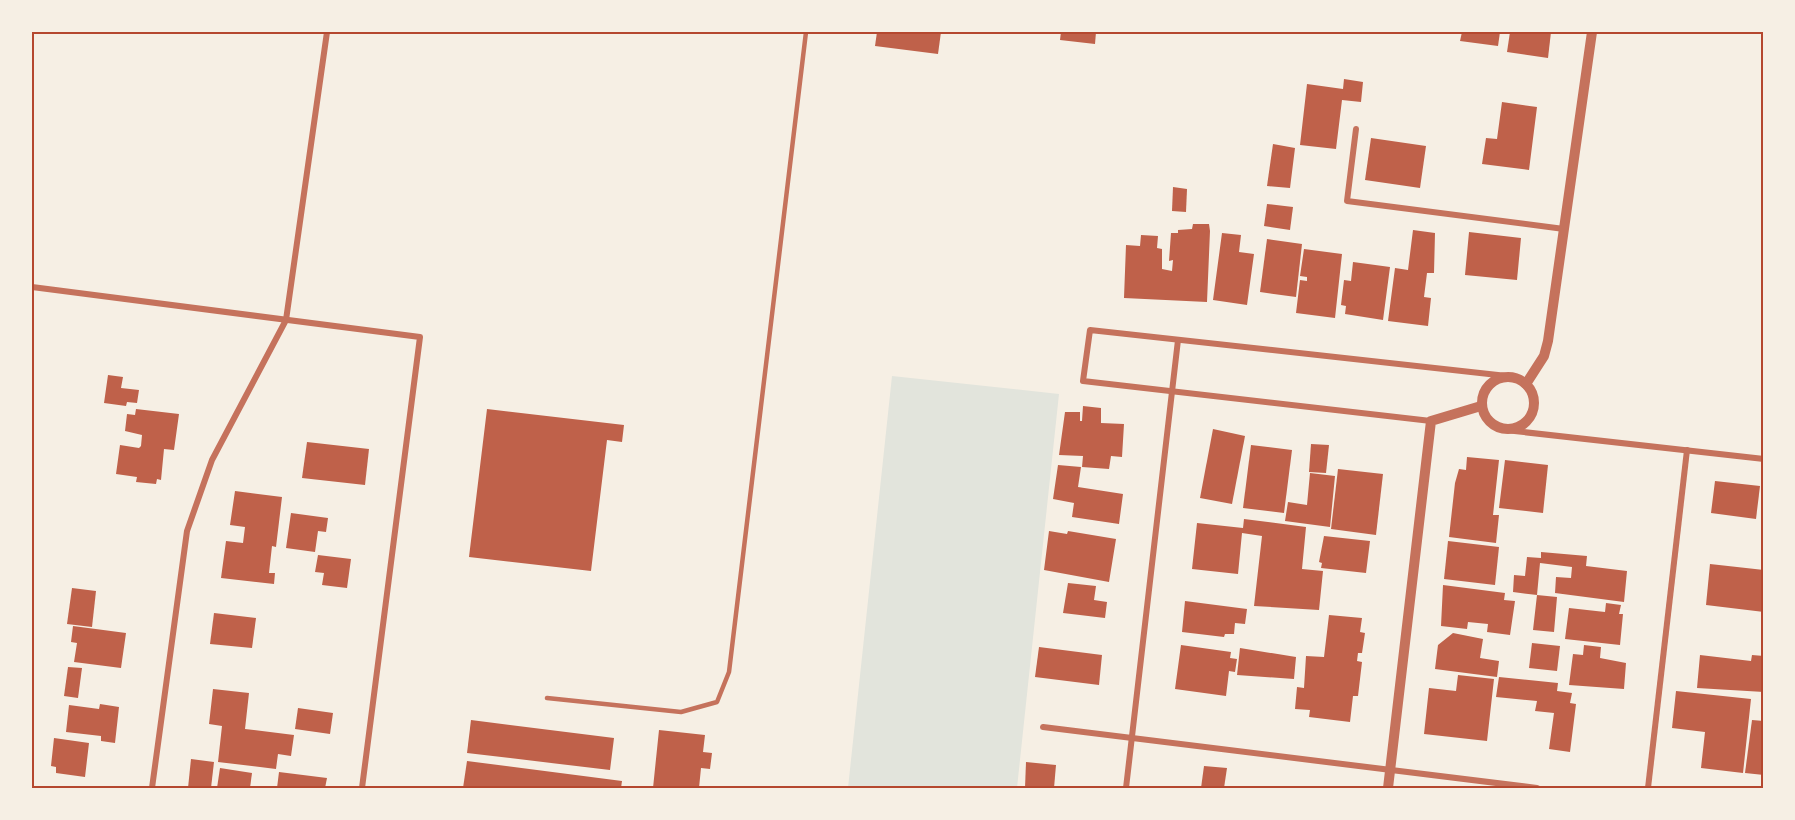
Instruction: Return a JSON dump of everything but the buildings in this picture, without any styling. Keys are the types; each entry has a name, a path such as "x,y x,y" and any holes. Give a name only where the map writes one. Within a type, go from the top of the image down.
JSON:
{"street":[{"path":"152,789 187,531 212,460 286,320 327,32"},
{"path":"1526,384 1544,356 1548,341 1592,32"},
{"path":"1356,129 1347,201 1564,229"},
{"path":"32,287 420,338 362,789"},
{"path":"1481,406 1431,421 1083,381 1089,330 1507,376 1526,384 1534,399 1532,415 1521,426 1505,430"},
{"path":"1126,789 1178,340"},
{"path":"1507,376 1498,378 1485,389 1481,406 1489,422 1505,430 1764,459"},
{"path":"1388,789 1431,421"},
{"path":"1648,789 1687,450"},
{"path":"1043,727 1537,789"}],"lane":[{"path":"547,698 681,712 717,702 729,672 806,32"}],"shaded area":[{"path":"892,376 1059,394 1017,788 848,788"}]}
